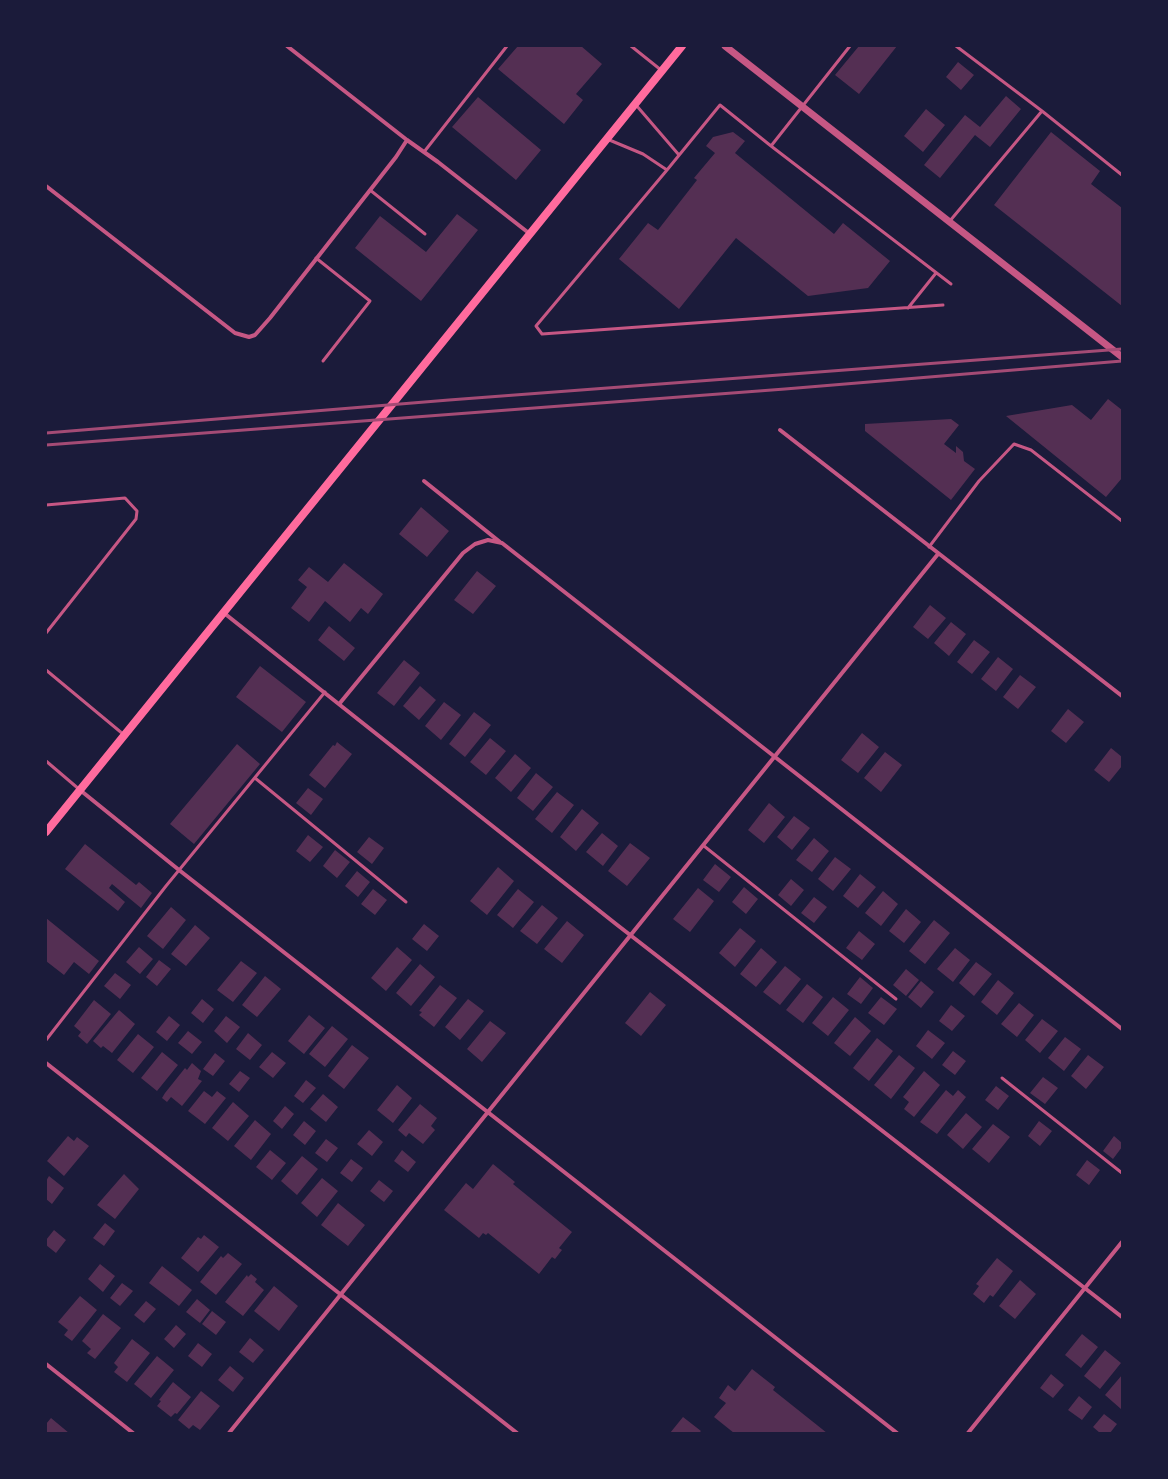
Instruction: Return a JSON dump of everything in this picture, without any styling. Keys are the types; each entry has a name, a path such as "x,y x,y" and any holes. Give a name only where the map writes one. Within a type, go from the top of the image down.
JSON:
{"main road":[{"path":"46,832 682,46"}],"street":[{"path":"288,46 407,140 530,234"},
{"path":"725,46 1122,357"},
{"path":"46,186 235,333 249,337 255,335 270,318 407,140"},
{"path":"780,430 1122,696"},
{"path":"424,481 1122,1029"},
{"path":"340,703 462,553 475,544 488,540 502,543"},
{"path":"229,1433 489,1113 938,554"},
{"path":"224,612 631,936 1122,1318"},
{"path":"80,790 179,870 897,1433"},
{"path":"46,1062 517,1433"},
{"path":"968,1433 1122,1242"},
{"path":"46,1364 133,1433"}],"lane":[{"path":"424,152 507,46"},
{"path":"631,46 662,71"},
{"path":"771,146 850,46"},
{"path":"956,46 1042,111 1122,175"},
{"path":"635,104 679,155"},
{"path":"943,305 542,334 536,326 720,105 951,284"},
{"path":"949,222 1042,111"},
{"path":"607,139 643,154 667,170"},
{"path":"370,190 425,234"},
{"path":"316,258 370,301 322,361"},
{"path":"908,308 936,273"},
{"path":"929,547 979,481 1014,444 1031,450 1122,521"},
{"path":"46,505 125,498 137,511 136,519 46,633"},
{"path":"46,670 125,735"},
{"path":"46,1040 179,870 325,692"},
{"path":"46,761 80,790"},
{"path":"255,778 406,902"},
{"path":"704,846 896,999"},
{"path":"1002,1078 1122,1173"}],"building":[{"path":"518,46 581,46 602,64 576,94 583,100 564,124 498,69"},
{"path":"859,46 897,46 859,94 835,75"},
{"path":"958,62 974,75 961,90 946,77"},
{"path":"1006,96 1021,109 990,147 975,135 940,178 924,165 965,115 980,127"},
{"path":"478,97 541,150 516,180 452,127"},
{"path":"926,109 945,125 923,152 904,136"},
{"path":"733,132 745,141 735,153 834,234 843,223 890,261 868,288 808,296 736,238 679,309 619,259 648,223 658,230 697,180 694,178 715,153 706,146 713,137"},
{"path":"1051,132 1100,171 1091,184 1122,208 1122,306 994,205"},
{"path":"457,214 478,230 421,301 355,248 380,216 426,252"},
{"path":"1108,399 1122,410 1122,478 1106,497 1006,416 1072,405 1091,420"},
{"path":"951,419 959,425 944,444 956,453 956,446 963,452 964,461 975,469 951,500 865,431 865,424"},
{"path":"421,507 449,531 427,557 399,534"},
{"path":"344,563 383,594 368,614 361,608 350,622 325,601 309,622 291,608 307,587 298,580 309,567 328,582"},
{"path":"477,571 496,586 473,614 454,600"},
{"path":"930,605 946,618 928,639 913,627"},
{"path":"951,622 966,634 949,656 934,643"},
{"path":"329,626 355,648 344,661 318,640"},
{"path":"974,640 990,652 972,674 957,662"},
{"path":"998,657 1013,669 996,691 981,679"},
{"path":"404,660 420,673 394,706 377,693"},
{"path":"260,666 306,702 282,732 236,697"},
{"path":"1020,675 1036,687 1018,709 1003,697"},
{"path":"420,686 436,700 419,720 403,706"},
{"path":"444,702 461,715 441,740 425,726"},
{"path":"1068,709 1084,722 1066,743 1051,731"},
{"path":"474,712 491,725 465,757 449,744"},
{"path":"862,733 879,747 858,773 841,760"},
{"path":"490,738 506,751 486,775 470,762"},
{"path":"337,742 352,754 325,788 309,775"},
{"path":"237,744 260,764 194,844 170,824"},
{"path":"1111,748 1122,757 1122,766 1109,782 1094,770"},
{"path":"885,752 902,765 881,792 864,778"},
{"path":"515,754 531,768 511,792 495,778"},
{"path":"536,773 553,787 533,811 517,798"},
{"path":"308,788 323,799 311,815 296,803"},
{"path":"557,792 574,805 552,833 535,819"},
{"path":"769,803 785,817 764,843 748,830"},
{"path":"582,809 599,823 576,851 560,837"},
{"path":"794,816 810,828 792,850 777,837"},
{"path":"602,833 618,846 603,866 586,852"},
{"path":"308,835 323,847 310,862 296,851"},
{"path":"369,837 384,848 372,864 357,852"},
{"path":"814,838 829,851 812,872 796,860"},
{"path":"630,843 650,858 627,886 608,871"},
{"path":"85,844 136,885 139,882 152,893 141,908 112,884 109,888 125,902 118,911 65,869"},
{"path":"335,850 350,862 337,878 323,866"},
{"path":"835,857 851,869 833,891 818,879"},
{"path":"715,864 731,877 719,892 703,880"},
{"path":"498,867 514,881 487,915 470,901"},
{"path":"357,871 370,882 358,897 345,886"},
{"path":"860,874 876,887 858,908 843,896"},
{"path":"791,879 804,890 791,906 778,895"},
{"path":"744,887 758,899 746,914 732,902"},
{"path":"698,888 714,901 690,932 673,919"},
{"path":"373,889 387,900 375,915 361,904"},
{"path":"518,889 534,902 513,928 497,915"},
{"path":"883,891 898,904 881,926 865,913"},
{"path":"814,897 827,907 814,923 801,913"},
{"path":"542,905 558,918 537,944 520,931"},
{"path":"171,907 186,920 163,949 147,936"},
{"path":"906,909 921,922 904,943 889,931"},
{"path":"46,918 99,961 89,974 74,962 64,975 46,961"},
{"path":"934,920 950,933 925,964 909,951"},
{"path":"567,921 584,935 562,963 544,949"},
{"path":"424,924 439,936 427,951 412,939"},
{"path":"195,925 210,938 186,966 171,954"},
{"path":"740,928 756,941 735,967 719,953"},
{"path":"859,931 875,944 862,960 846,948"},
{"path":"139,947 153,959 140,974 126,962"},
{"path":"397,947 412,960 386,991 371,978"},
{"path":"761,948 777,962 756,987 740,974"},
{"path":"955,948 970,960 953,982 937,969"},
{"path":"159,960 171,969 157,986 146,977"},
{"path":"241,961 257,973 233,1002 217,990"},
{"path":"976,962 992,974 974,996 959,983"},
{"path":"420,964 435,977 411,1006 396,993"},
{"path":"785,966 801,979 780,1005 763,992"},
{"path":"906,969 919,980 906,996 893,985"},
{"path":"115,973 131,985 120,999 104,986"},
{"path":"265,976 281,989 257,1017 242,1005"},
{"path":"860,977 873,988 861,1004 847,994"},
{"path":"998,980 1014,993 997,1015 981,1002"},
{"path":"921,981 934,992 921,1008 908,997"},
{"path":"807,984 823,997 803,1023 786,1010"},
{"path":"440,985 457,998 434,1027 419,1015 422,1012 419,1011"},
{"path":"650,992 666,1005 641,1036 625,1023"},
{"path":"833,997 849,1010 828,1036 812,1023"},
{"path":"881,997 897,1009 884,1025 868,1013"},
{"path":"202,999 214,1009 203,1023 191,1013"},
{"path":"468,999 484,1011 460,1040 445,1027"},
{"path":"94,1000 111,1014 87,1044 78,1036 81,1032 74,1026"},
{"path":"1019,1003 1034,1015 1017,1037 1001,1024"},
{"path":"951,1005 965,1016 952,1031 939,1021"},
{"path":"119,1010 135,1024 112,1053 103,1046 101,1048 93,1041"},
{"path":"309,1015 325,1028 304,1054 288,1041"},
{"path":"169,1016 180,1025 167,1041 156,1032"},
{"path":"226,1016 240,1027 227,1043 214,1031"},
{"path":"855,1017 871,1031 850,1056 834,1043"},
{"path":"1042,1019 1058,1031 1040,1053 1025,1040"},
{"path":"490,1021 506,1033 482,1062 467,1049"},
{"path":"332,1026 348,1039 325,1067 309,1054"},
{"path":"928,1030 945,1043 932,1059 916,1046"},
{"path":"188,1031 202,1042 192,1054 178,1043"},
{"path":"248,1033 262,1045 250,1060 236,1049"},
{"path":"138,1034 154,1047 133,1073 117,1060"},
{"path":"1065,1037 1081,1049 1064,1071 1048,1058"},
{"path":"877,1038 893,1051 869,1081 853,1068"},
{"path":"352,1045 369,1058 344,1089 328,1076"},
{"path":"953,1051 966,1061 955,1075 942,1065"},
{"path":"162,1052 178,1065 157,1091 141,1078"},
{"path":"272,1052 286,1063 273,1078 259,1067"},
{"path":"215,1053 225,1061 213,1076 203,1069"},
{"path":"899,1055 915,1068 891,1099 874,1085"},
{"path":"1088,1055 1104,1067 1086,1089 1071,1076"},
{"path":"192,1063 201,1071 198,1079 202,1081 182,1106 171,1097 167,1102 162,1098 165,1093 185,1068 187,1070"},
{"path":"240,1071 250,1078 239,1092 229,1084"},
{"path":"924,1071 940,1085 914,1117 904,1109 909,1102 903,1097"},
{"path":"1043,1077 1058,1088 1045,1104 1030,1093"},
{"path":"306,1080 316,1088 303,1103 294,1096"},
{"path":"397,1085 412,1098 393,1123 377,1110"},
{"path":"996,1086 1009,1096 998,1110 985,1100"},
{"path":"946,1090 953,1096 958,1090 966,1097 937,1134 920,1122"},
{"path":"204,1091 212,1097 217,1091 226,1098 205,1124 188,1111"},
{"path":"323,1094 338,1107 326,1122 310,1109"},
{"path":"233,1102 249,1116 228,1141 212,1128"},
{"path":"420,1104 437,1118 431,1126 435,1130 423,1144 409,1133 406,1137 398,1130"},
{"path":"285,1106 294,1114 282,1129 273,1121"},
{"path":"966,1113 982,1127 963,1149 947,1135"},
{"path":"255,1120 271,1134 251,1160 234,1146"},
{"path":"304,1121 316,1131 305,1145 293,1135"},
{"path":"1039,1121 1052,1131 1040,1146 1028,1136"},
{"path":"993,1124 1010,1137 989,1163 972,1149"},
{"path":"369,1130 383,1142 372,1156 357,1144"},
{"path":"68,1136 74,1141 77,1137 89,1146 64,1176 47,1161"},
{"path":"1114,1136 1122,1143 1122,1147 1113,1159 1103,1151"},
{"path":"326,1139 338,1148 327,1162 315,1153"},
{"path":"270,1150 286,1163 272,1180 256,1167"},
{"path":"402,1150 416,1162 408,1172 394,1161"},
{"path":"302,1156 318,1169 297,1195 281,1181"},
{"path":"351,1159 363,1168 352,1182 340,1173"},
{"path":"1087,1160 1100,1170 1089,1185 1076,1175"},
{"path":"493,1164 515,1182 513,1184 572,1232 559,1248 562,1250 555,1259 552,1257 539,1274 488,1233 486,1235 483,1233 479,1238 444,1210 466,1183 473,1189"},
{"path":"124,1174 139,1189 115,1219 97,1205"},
{"path":"49,1176 64,1188 52,1204 46,1199 46,1181"},
{"path":"322,1178 338,1191 317,1217 301,1203"},
{"path":"379,1180 393,1191 384,1202 370,1191"},
{"path":"338,1203 365,1225 348,1246 321,1225"},
{"path":"105,1223 115,1231 104,1246 93,1238"},
{"path":"54,1230 66,1240 56,1253 46,1245 46,1240"},
{"path":"204,1235 219,1247 198,1272 181,1258 198,1237 201,1239"},
{"path":"228,1253 242,1264 216,1295 200,1282 221,1256 223,1258"},
{"path":"997,1258 1013,1271 993,1297 990,1295 984,1303 973,1294 979,1286 976,1284"},
{"path":"100,1264 115,1276 103,1292 88,1279"},
{"path":"162,1266 192,1290 179,1306 149,1283"},
{"path":"251,1274 257,1279 255,1282 264,1290 243,1316 225,1302 247,1275 248,1277"},
{"path":"1020,1280 1036,1294 1015,1319 999,1306"},
{"path":"122,1283 133,1291 120,1306 110,1298"},
{"path":"274,1286 298,1306 279,1331 254,1311"},
{"path":"80,1296 97,1310 72,1341 64,1335 68,1330 58,1322"},
{"path":"197,1299 210,1310 200,1323 186,1312"},
{"path":"146,1301 156,1309 144,1323 134,1315"},
{"path":"212,1311 226,1322 216,1335 202,1324"},
{"path":"103,1314 121,1328 95,1359 87,1353 91,1349 82,1341"},
{"path":"176,1325 186,1334 174,1348 164,1339"},
{"path":"1082,1334 1098,1347 1081,1368 1065,1355"},
{"path":"250,1338 264,1350 253,1363 239,1352"},
{"path":"132,1339 150,1353 127,1382 114,1372 118,1367 114,1363"},
{"path":"198,1343 212,1354 202,1367 188,1356"},
{"path":"1105,1350 1121,1363 1100,1389 1084,1376"},
{"path":"157,1356 174,1370 151,1398 134,1384"},
{"path":"230,1366 244,1378 233,1392 218,1380"},
{"path":"752,1369 775,1387 773,1390 827,1433 734,1433 714,1417 726,1403 719,1398 728,1385 735,1391"},
{"path":"1051,1374 1064,1385 1053,1398 1040,1388"},
{"path":"1122,1375 1122,1408 1121,1409 1105,1395"},
{"path":"173,1382 191,1397 177,1414 175,1413 171,1417 157,1406 161,1401 159,1400"},
{"path":"201,1391 220,1406 200,1430 193,1425 189,1429 178,1420"},
{"path":"1079,1396 1092,1407 1082,1420 1068,1410"},
{"path":"1104,1414 1117,1424 1110,1433 1100,1433 1093,1427"},
{"path":"683,1417 701,1431 699,1433 670,1433"},
{"path":"51,1418 69,1433 46,1433 46,1424"}],"railway":[{"path":"46,433 449,400 1122,349"},
{"path":"46,445 785,389 1122,361"}]}
